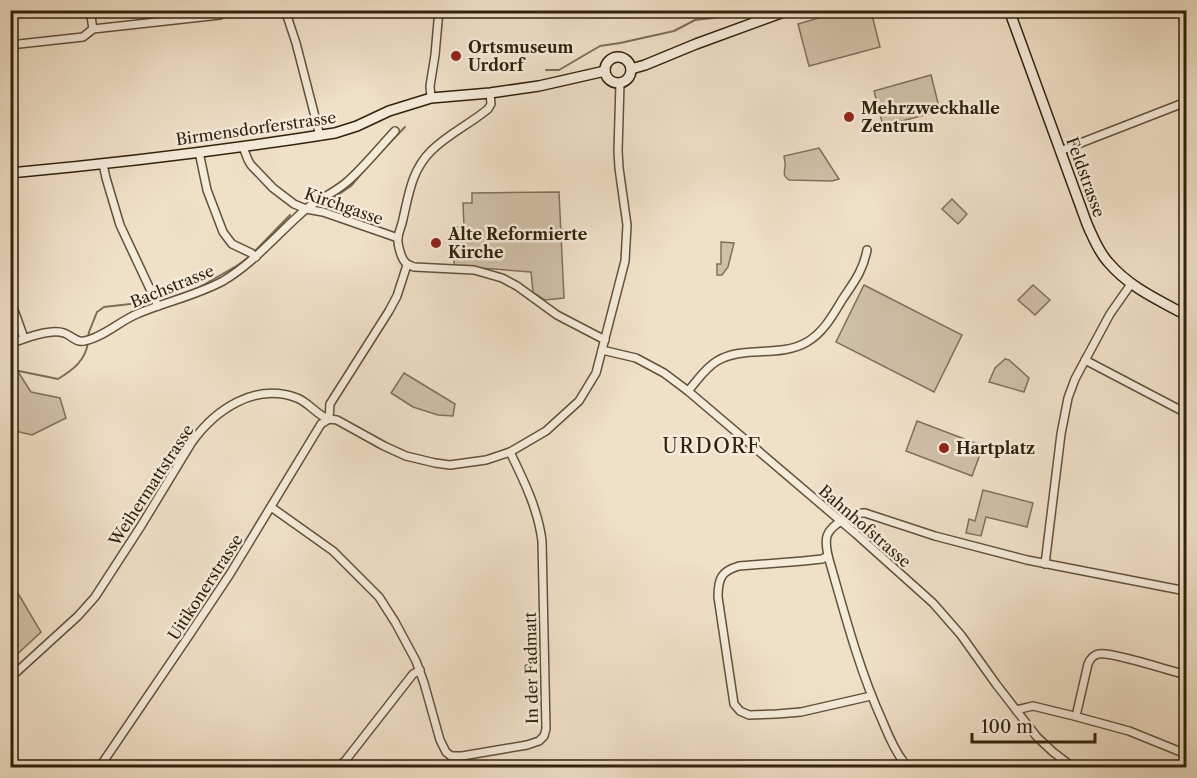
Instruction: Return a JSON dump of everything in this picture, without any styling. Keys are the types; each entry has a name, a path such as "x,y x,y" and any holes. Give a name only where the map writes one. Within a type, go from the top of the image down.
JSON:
{"main road":[{"path":"605,71 609,80 620,82 628,78 631,69 789,10"},
{"name":"Feldstrasse","path":"1008,10 1094,241 1108,262 1131,284 1186,315"},
{"name":"Birmensdorferstrasse","path":"10,173 104,164 335,134 389,111 431,98 539,86 605,71 608,62 615,57 624,58 630,64 631,69"}],"street":[{"path":"90,10 93,29"},
{"path":"10,45 83,37 93,29 220,15 228,10"},
{"path":"285,10 320,136"},
{"path":"431,98 430,86 439,10"},
{"path":"329,419 330,404 389,311 397,296 407,265 474,270 502,278 557,315 605,340 625,261 627,237 626,209 619,168 620,82"},
{"path":"398,238 408,192 420,163 444,140 488,109 490,93"},
{"path":"1060,151 1186,102"},
{"name":"Bachstrasse","path":"10,344 24,338 56,331 78,341 88,340 156,303 191,296 207,289 240,270 306,209 347,182 395,131"},
{"name":"Kirchgasse","path":"243,147 248,160 273,188 294,204 398,238 401,253 407,265"},
{"path":"199,152 207,190 223,232 232,244 254,255"},
{"path":"104,164 120,225 156,303"},
{"path":"688,391 708,368 721,359 748,352 790,349 817,336 862,269 867,250"},
{"path":"1045,564 1068,398 1075,379 1110,314 1131,284"},
{"path":"10,299 24,338"},
{"name":"Weihermattstrasse","path":"10,678 78,616 95,597 199,432 217,415 235,403 256,395 280,394 300,399 329,419 337,420 406,456 450,465 486,460 510,452 546,431 579,401 596,373 605,340"},
{"name":"Bahnhofstrasse","path":"602,350 643,361 688,391 933,603 961,635 1037,737 1074,768"},
{"path":"1085,360 1186,413"},
{"name":"Uitikonerstrasse","path":"99,768 230,574 321,424 329,419"},
{"name":"In der Fadmatt","path":"271,507 333,551 379,597 420,670 442,746 446,752 451,756 462,756 527,745 539,741 546,729 542,541 540,525 528,489 510,452"},
{"path":"903,761 896,753 871,696 855,650 825,545 830,530 840,522 854,514 865,513 935,536 1045,564 1186,591"},
{"path":"828,556 822,559 739,566 729,569 719,581 718,597 734,704 740,711 749,715 777,714 801,712 871,696"},
{"path":"1076,716 1088,664 1098,654 1112,655 1186,675"},
{"path":"334,768 345,761 412,674 420,670"},
{"path":"1016,710 1033,706 1076,716 1129,731 1186,754"}],"shaded area":[{"path":"842,11 871,11 880,47 809,66 798,24"},
{"path":"931,75 940,111 883,126 874,91"},
{"path":"819,148 839,179 832,181 789,180 786,177 784,156"},
{"path":"559,192 564,298 545,300 533,292 531,272 454,266 455,227 464,226 463,203 472,203 472,193"},
{"path":"952,199 967,214 958,224 942,209"},
{"path":"721,242 734,243 728,267 722,275 717,275 717,264 721,264"},
{"path":"864,285 962,335 934,392 836,342"},
{"path":"1033,285 1050,300 1035,315 1018,300"},
{"path":"1005,359 1029,378 1024,392 989,382 995,368"},
{"path":"15,367 31,392 60,398 66,418 32,435 11,430 11,370"},
{"path":"404,373 455,404 453,416 438,415 413,407 391,393"},
{"name":"Hartplatz","path":"917,421 983,446 972,476 906,451"},
{"path":"983,490 1033,503 1027,527 986,517 981,536 966,533 969,519 975,521"},
{"path":"10,580 41,632 11,660 10,660"}],"waterway":[{"path":"546,70 559,70 600,46 674,31 695,20 713,18 735,10"},
{"path":"375,158 405,127"},
{"path":"332,199 351,186 371,162"},
{"path":"193,291 249,257 290,215"},
{"path":"88,337 97,312 104,307 150,304 185,294"},
{"path":"10,373 14,370 58,379 78,364 85,354 88,342"}],"railway":[{"path":"517,768 611,764 704,768"}],"place":[{"name":"Ortsmuseum Urdorf","path":"456,56"},
{"name":"Mehrzweckhalle Zentrum","path":"849,117"},
{"name":"Alte Reformierte Kirche","path":"436,243"},
{"name":"Hartplatz","path":"944,448"}],"district":[{"name":"URDORF","path":"712,446"}]}
